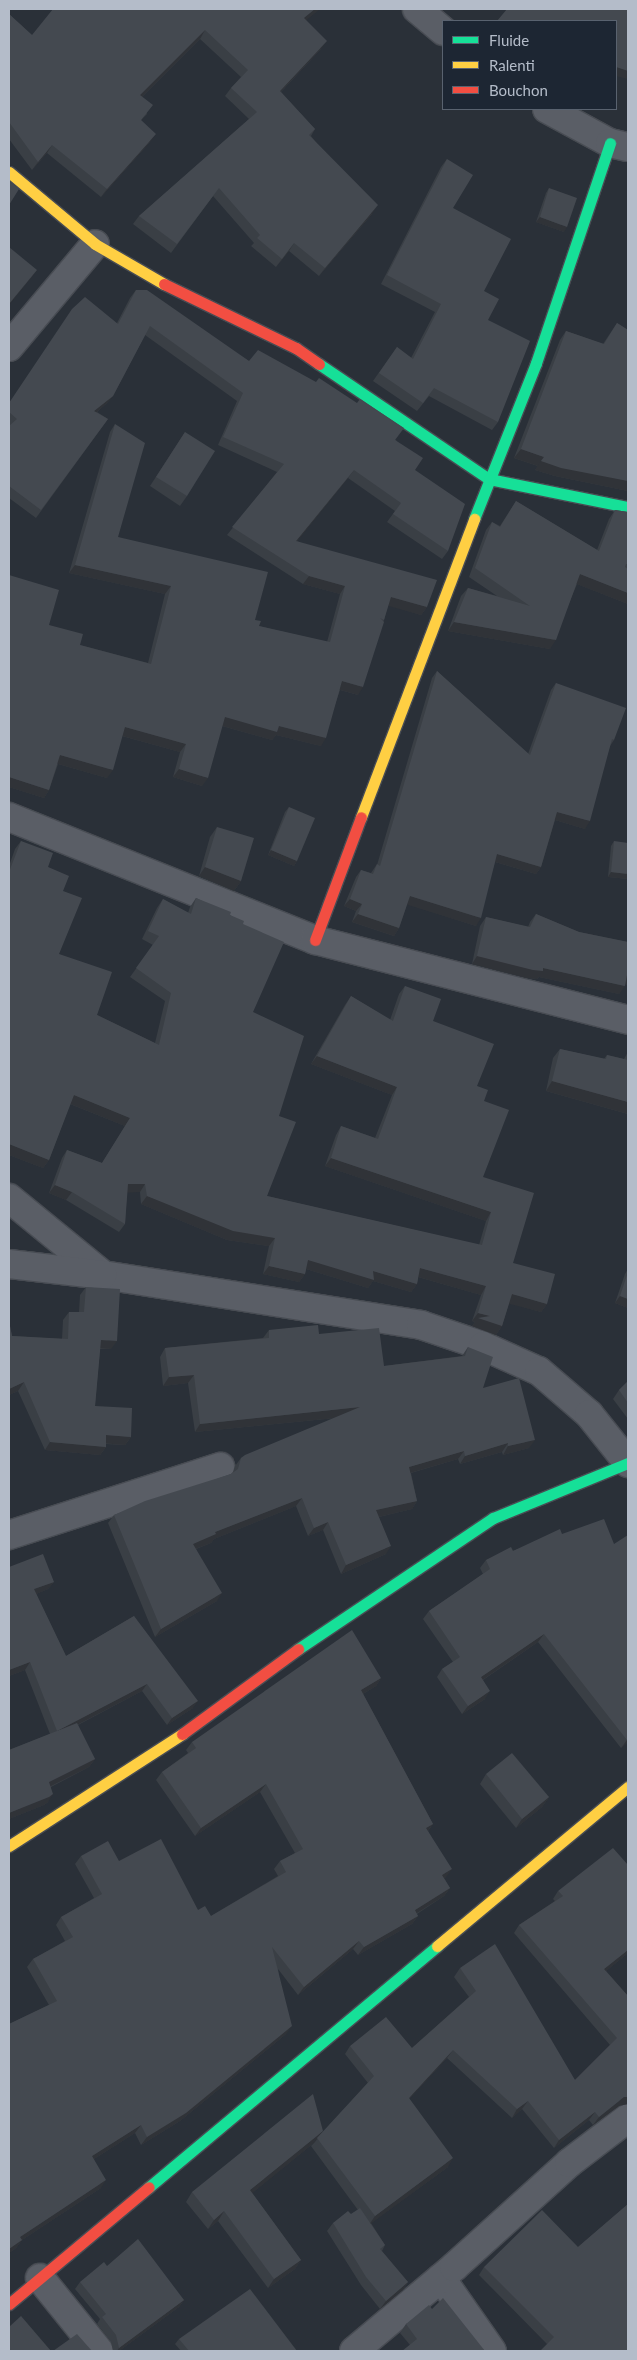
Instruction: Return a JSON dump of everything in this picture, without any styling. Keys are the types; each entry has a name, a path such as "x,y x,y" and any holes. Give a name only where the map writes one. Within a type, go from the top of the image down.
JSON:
{"street":[{"path":"417,9 442,30"},
{"path":"315,940 489,479 536,363 619,145 549,110"},
{"path":"9,172 95,244 160,282 296,348 489,479 628,507"},
{"path":"9,346 95,244"},
{"path":"9,817 315,940 628,1020"},
{"path":"9,1198 103,1275"},
{"path":"9,1264 103,1275 421,1324 483,1346 539,1371 589,1414 628,1463 493,1518 334,1622 207,1718 9,1846"},
{"path":"9,1534 220,1467"},
{"path":"9,2304 628,1787"},
{"path":"354,2351 441,2278 568,2163 628,2118"},
{"path":"40,2278 99,2351"},
{"path":"441,2278 492,2351"}],"building":[{"path":"53,9 315,9 304,18 327,41 280,91 315,129 309,135 378,205 325,268 294,243 282,259 257,238 260,235 219,188 177,244 139,216 257,112 231,88 248,70 205,30 140,95 153,105 141,120 156,134 107,189 52,145 38,162 9,122 9,14 32,35"},
{"path":"507,9 628,9 628,71 617,67 617,20 498,20"},
{"path":"447,159 473,175 453,208 511,239 484,291 499,299 488,320 530,341 498,422 434,388 423,403 379,373 397,347 413,359 441,304 387,275"},
{"path":"9,181 19,189 9,205"},
{"path":"549,188 577,198 567,227 540,217"},
{"path":"9,247 37,270 9,304"},
{"path":"136,290 147,290 249,361 258,350 316,382 319,378 357,403 360,399 404,428 395,440 423,458 415,470 465,504 448,551 393,514 401,503 354,470 296,541 437,580 427,607 391,597 384,620 380,618 384,622 363,687 342,681 326,738 279,726 277,732 225,717 208,778 179,769 186,744 125,727 113,770 60,755 49,790 9,777 9,575 59,590 49,625 83,634 80,645 151,664 171,586 75,565 115,424 145,443 118,537 268,572 255,620 261,621 259,626 330,642 345,586 309,576 232,527 284,464 223,437 243,393 150,326 113,396 94,411 108,419 41,510 9,486 9,426 17,419 9,412 9,403 72,309 85,297 118,324"},
{"path":"617,323 628,330 628,481 561,468 541,461 544,457 521,449 566,331 604,344"},
{"path":"185,432 215,451 187,496 156,477"},
{"path":"516,501 599,551 615,510 628,512 628,564 625,567 628,569 628,593 580,574 556,640 454,622 468,588 530,606 475,568 492,522 500,527"},
{"path":"437,671 530,755 556,683 626,708 614,740 612,739 590,821 557,812 541,867 497,854 481,918 410,896 399,928 358,914 362,904 350,899 361,870 373,874 377,864 380,866"},
{"path":"289,807 315,818 297,861 271,850"},
{"path":"217,827 254,838 241,881 205,867"},
{"path":"21,841 53,853 48,867 69,876 63,891 82,898 59,954 112,972 97,1015 159,1045 171,993 136,968 159,936 148,931 163,899 191,914 196,898 231,912 230,915 244,921 243,924 284,942 253,1012 304,1036 279,1116 296,1122 267,1196 482,1245 491,1212 331,1158 341,1126 378,1139 397,1087 317,1056 351,996 393,1021 405,986 441,999 433,1021 494,1044 477,1086 488,1090 484,1101 509,1110 483,1177 534,1193 513,1263 555,1274 547,1304 512,1294 502,1326 478,1318 490,1316 478,1313 486,1286 420,1268 417,1284 373,1271 374,1280 308,1260 305,1274 269,1266 275,1238 233,1231 147,1196 145,1184 128,1184 125,1224 72,1192 55,1185 67,1150 102,1163 130,1118 74,1095 49,1160 9,1144 9,872"},
{"path":"614,841 628,843 628,874 611,872"},
{"path":"536,914 579,932 628,942 628,975 625,986 543,968 543,971 533,970 477,956 486,917 530,927"},
{"path":"560,1049 606,1059 607,1055 628,1060 628,1102 552,1081"},
{"path":"628,1272 628,1299 620,1296"},
{"path":"86,1287 120,1289 117,1341 101,1340 95,1406 132,1408 131,1437 106,1435 106,1447 50,1442 24,1382 9,1389 9,1321 12,1336 68,1339 69,1312 84,1312"},
{"path":"318,1325 319,1334 379,1328 384,1366 465,1356 468,1347 493,1357 483,1388 519,1378 535,1440 508,1446 508,1443 465,1456 464,1451 409,1467 417,1501 376,1510 391,1546 346,1565 328,1522 314,1528 302,1498 215,1532 216,1534 193,1544 222,1593 161,1629 114,1515 145,1501 231,1474 238,1469 241,1458 245,1455 360,1407 200,1424 194,1375 169,1377 165,1348 269,1338 269,1330"},
{"path":"628,1381 628,1403 619,1390"},
{"path":"604,1519 614,1544 628,1535 627,1740 544,1634 481,1677 490,1691 468,1706 442,1669 460,1657 429,1611 490,1569 486,1560 511,1547 513,1551 560,1529 562,1534"},
{"path":"43,1554 54,1582 34,1589 66,1656 134,1616 198,1701 172,1718 147,1684 57,1731 30,1662 9,1670 9,1567"},
{"path":"352,1630 381,1678 361,1690 433,1824 426,1828 452,1869 442,1875 450,1888 415,1910 418,1916 364,1947 359,1941 304,1987 272,1947 292,2026 186,2113 147,2137 141,2125 92,2156 106,2180 20,2237 22,2240 9,2249 9,2024 57,2001 33,1959 73,1937 61,1917 102,1894 81,1856 108,1841 119,1861 161,1839 198,1910 205,1906 211,1916 286,1872 280,1861 303,1849 266,1784 201,1828 162,1772 196,1748 192,1742"},
{"path":"77,1723 95,1759 49,1782 53,1794 49,1797 9,1813 9,1750"},
{"path":"512,1753 549,1797 522,1819 486,1774"},
{"path":"613,1848 628,1865 628,1950 604,1969 628,1996 628,2097 624,2097 599,2117 595,2112 559,2140 528,2101 517,2109 453,2050 409,2098 453,2158 375,2216 317,2138 374,2076 350,2046 386,2017 412,2048 476,1991 460,1968 495,1944 575,2080 617,2038 519,1925 563,1896 558,1891"},
{"path":"313,2094 323,2131 250,2190 301,2260 274,2279 224,2211 214,2220 192,2192"},
{"path":"628,2204 628,2351 540,2351 554,2337 484,2267 542,2210 578,2247"},
{"path":"360,2208 385,2245 380,2249 408,2282 386,2301 366,2277 333,2223 348,2211 351,2214"},
{"path":"138,2239 184,2300 119,2348 116,2335 102,2317 106,2314 80,2282 104,2262 107,2266"},
{"path":"250,2289 297,2351 189,2351 179,2339"},
{"path":"443,2298 485,2351 402,2351 417,2339 406,2324 429,2305 432,2309"},
{"path":"21,2316 51,2351 9,2351 9,2327"},
{"path":"77,2334 92,2351 53,2351"}],"traffic: fast":[{"path":"474,519 536,363 610,143"},
{"path":"319,364 489,479 628,507"},
{"path":"298,1649 493,1518 628,1463"},
{"path":"149,2187 437,1946"}],"traffic: slow":[{"path":"9,172 95,244 164,284"},
{"path":"361,817 474,519"},
{"path":"9,1846 182,1734"},
{"path":"437,1946 628,1787"}],"traffic: jam":[{"path":"164,284 296,348 319,364"},
{"path":"315,940 361,817"},
{"path":"182,1734 298,1649"},
{"path":"9,2304 149,2187"}]}
